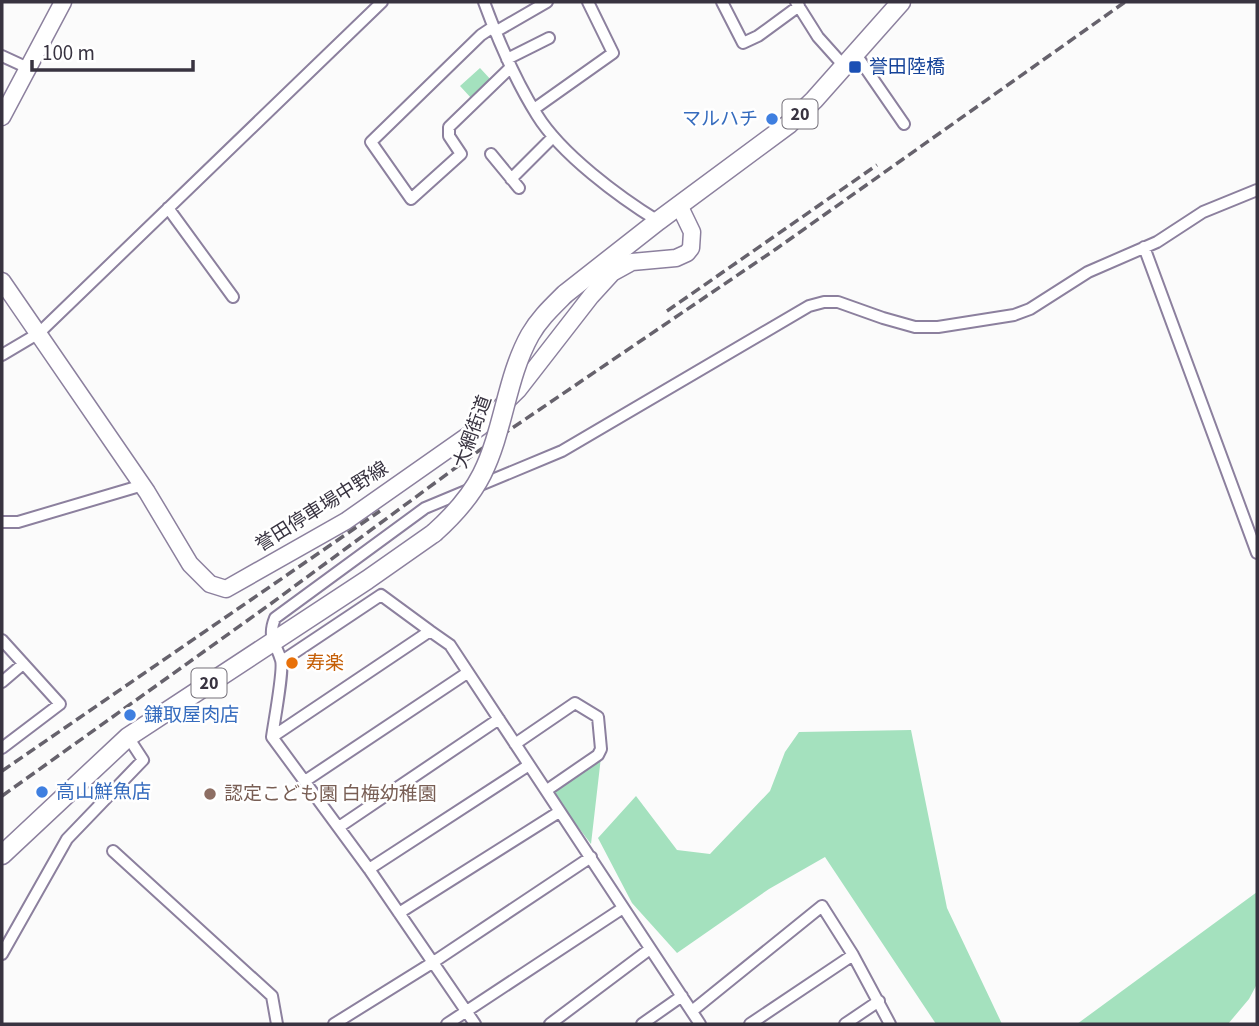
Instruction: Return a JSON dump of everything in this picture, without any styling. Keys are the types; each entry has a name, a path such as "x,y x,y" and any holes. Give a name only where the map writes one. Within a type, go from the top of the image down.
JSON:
{"main road":[{"path":"2,117 63,2"},
{"name":"大網街道","path":"2,855 128,737 434,533 463,504 482,474 522,352 540,320 565,294 789,124 814,100 901,2"},
{"name":"誉田停車場中野線","path":"2,281 143,485 178,546 201,577 218,588 226,589 346,521 480,427 518,390 612,273 632,262 676,258 687,253 691,247 692,232 679,205"}],"street":[{"path":"2,355 39,333 382,2"},
{"path":"485,2 509,63 553,137 624,201 659,221"},
{"path":"547,2 481,36 371,142 411,199 461,154 449,136 449,127 509,63 549,38"},
{"path":"534,109 613,54 588,2"},
{"path":"722,2 743,43 758,36 797,4 818,37 850,60 904,124"},
{"path":"2,55 28,68"},
{"path":"511,178 553,137"},
{"path":"491,154 519,188"},
{"path":"475,1024 369,869 272,737 282,661 272,642 272,625 280,613 425,508 562,451 809,306 838,302 915,327 938,327 996,319 1030,309 1088,272 1157,242 1203,212 1257,190"},
{"path":"168,208 233,297"},
{"path":"1144,247 1257,553"},
{"path":"2,522 18,522 143,485"},
{"path":"282,661 381,595 450,645 700,1024"},
{"path":"272,737 430,631"},
{"path":"2,640 60,704 2,748"},
{"path":"2,682 23,664"},
{"path":"305,781 467,673"},
{"path":"515,744 575,703 598,717 601,748 598,755 547,790"},
{"path":"339,827 499,719"},
{"path":"2,954 67,839 143,760 128,737"},
{"path":"369,869 529,765"},
{"path":"399,913 559,812"},
{"path":"113,851 272,996 277,1024"},
{"path":"334,1024 432,963 590,857"},
{"path":"692,1011 822,906 853,955 890,1024"},
{"path":"447,1024 623,908"},
{"path":"550,1024 650,949"},
{"path":"750,1024 853,955"},
{"path":"642,1024 682,996"},
{"path":"845,1024 879,1001"}],"green space":[{"path":"480,68 492,81 472,99 460,86"},
{"path":"911,730 947,908 1002,1024 936,1024 825,857 769,889 677,953 632,903 598,838 636,796 677,850 710,854 770,791 785,752 799,732"},
{"path":"601,757 591,844 553,794 554,787"},
{"path":"1257,892 1257,984 1249,999 1228,1024 1077,1024"}],"railway":[{"path":"2,796 477,452 776,249 1125,2"},
{"path":"667,311 877,165"},
{"path":"2,771 380,511"}],"place":[{"name":"誉田陸橋","path":"855,67"},
{"name":"マルハチ","path":"772,119"},
{"name":"寿楽","path":"292,663"},
{"name":"鎌取屋肉店","path":"130,715"},
{"name":"高山鮮魚店","path":"42,792"},
{"name":"認定こども園 白梅幼稚園","path":"210,794"}]}
